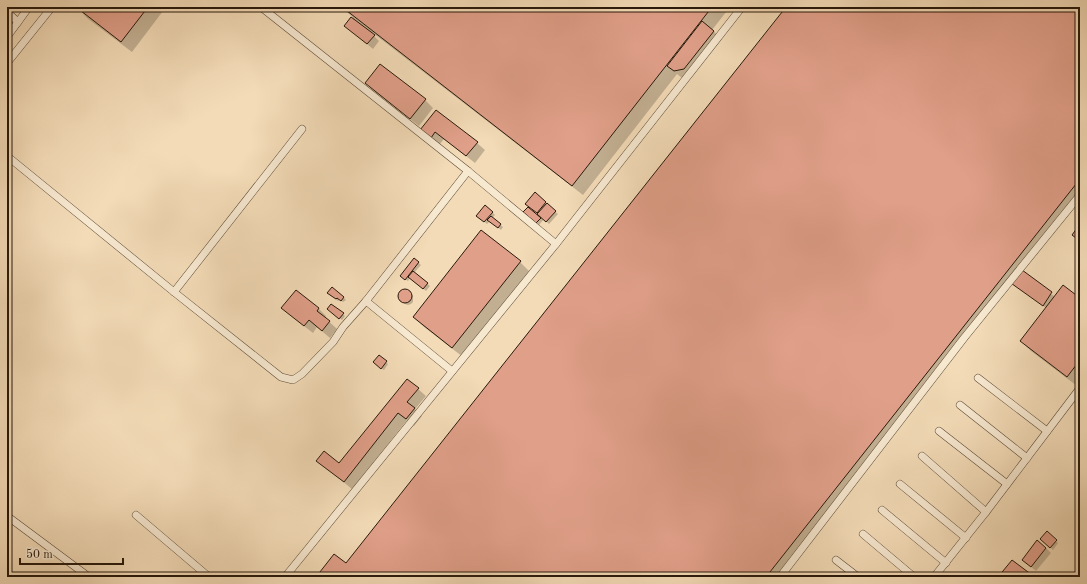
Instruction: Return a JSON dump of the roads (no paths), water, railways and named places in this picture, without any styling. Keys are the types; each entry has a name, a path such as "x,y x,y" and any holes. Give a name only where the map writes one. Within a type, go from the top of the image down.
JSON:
{"lane":[{"path":"7,36 29,7"},
{"path":"7,63 52,7"},
{"path":"261,7 468,171 556,244"},
{"path":"284,577 556,244 742,7"},
{"path":"7,12 18,22"},
{"path":"174,292 302,129"},
{"path":"7,156 281,377 293,380 302,374 333,342 343,327 366,301 468,171"},
{"path":"780,577 964,338 1080,195"},
{"path":"366,301 452,372"},
{"path":"978,378 1047,431"},
{"path":"934,577 966,538 1080,388"},
{"path":"960,405 1027,458"},
{"path":"939,431 1007,484"},
{"path":"922,456 986,512"},
{"path":"900,484 966,538"},
{"path":"882,510 946,563"},
{"path":"136,515 209,577"},
{"path":"7,516 89,577"},
{"path":"863,534 914,577"},
{"path":"836,560 858,577"}]}
